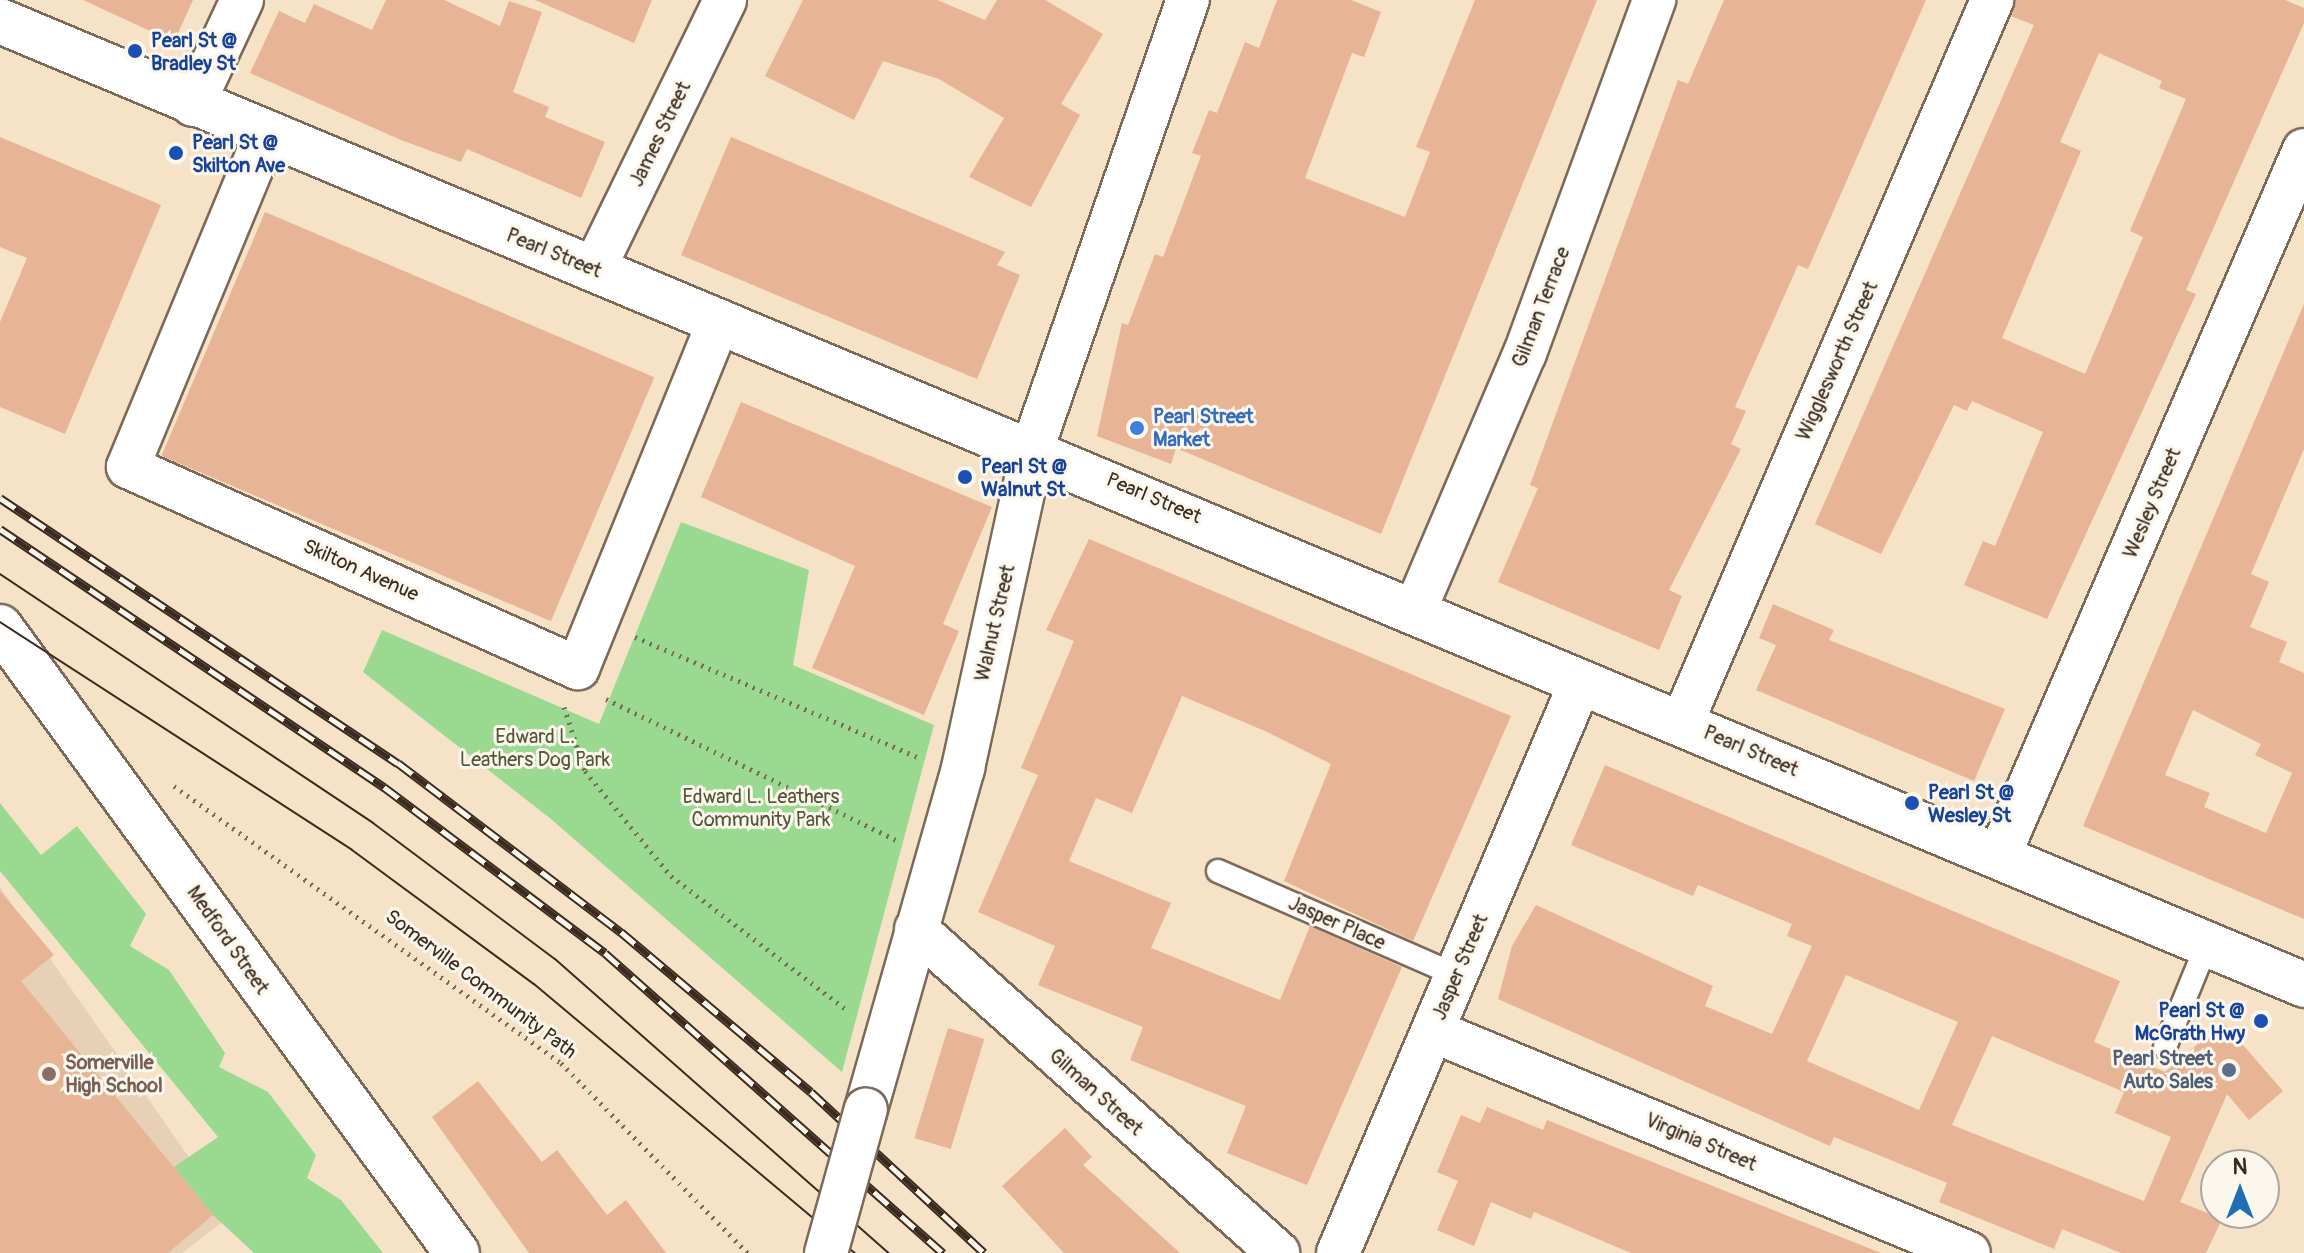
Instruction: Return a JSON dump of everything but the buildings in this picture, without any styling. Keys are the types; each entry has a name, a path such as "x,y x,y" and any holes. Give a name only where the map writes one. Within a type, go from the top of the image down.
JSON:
{"street":[{"path":"193,105 242,0"},
{"name":"James Street","path":"594,269 725,0"},
{"name":"Walnut Street","path":"826,1253 963,768 1033,447 1188,0"},
{"name":"Gilman Terrace","path":"1416,608 1525,353 1654,0"},
{"name":"Wigglesworth Street","path":"1682,723 1992,0"},
{"name":"Pearl Street","path":"0,21 265,136 1033,447 2304,985"},
{"name":"Skilton Avenue","path":"265,136 128,467 578,668 719,320"},
{"name":"Wesley Street","path":"1999,856 2304,150"},
{"name":"Medford Street","path":"0,627 457,1253"},
{"name":"Jasper Street","path":"1338,1253 1581,681"},
{"name":"Gilman Street","path":"916,929 1278,1253"},
{"name":"Virginia Street","path":"1433,1031 1969,1253"}],"lane":[{"name":"Jasper Place","path":"1218,871 1456,975"},
{"path":"2165,1047 2207,944"}],"path":[{"path":"597,621 932,762"},
{"path":"560,695 585,771 671,876 860,1020"},
{"path":"601,697 910,846"},
{"name":"Somerville Community Path","path":"164,792 172,785 214,810 538,1045 635,1131 748,1253"}],"shaded area":[{"name":"Somerville High School","path":"0,887 230,1216 182,1253 0,1253"}],"green space":[{"name":"Edward L. Leathers Community Park","path":"681,522 809,570 793,665 934,725 842,1072 551,819 363,672 382,630 599,724"},
{"path":"0,803 41,855 77,826 146,914 130,946 169,970 225,1053 219,1067 268,1092 316,1155 307,1178 341,1200 383,1253 254,1253 213,1215 174,1167 218,1137 0,871"}],"tram line":[{"path":"0,574 373,823 555,959 889,1253"},
{"path":"0,622 352,850 534,984 855,1253"}],"railway":[{"path":"0,498 398,763 621,932 811,1092 984,1253"},
{"path":"0,529 384,787 605,953 943,1253"}],"place":[{"name":"Pearl St @ Bradley St","path":"135,51"},
{"name":"Pearl St @ Skilton Ave","path":"176,153"},
{"name":"Pearl Street Market","path":"1137,428"},
{"name":"Pearl St @ Walnut St","path":"965,477"},
{"name":"Pearl St @ Wesley St","path":"1912,803"},
{"name":"Pearl St @ McGrath Hwy","path":"2261,1021"},
{"name":"Pearl Street Auto Sales","path":"2229,1070"},
{"name":"Somerville High School","path":"49,1074"}],"park label":[{"name":"Edward L. Leathers Dog Park","path":"535,748"}]}
